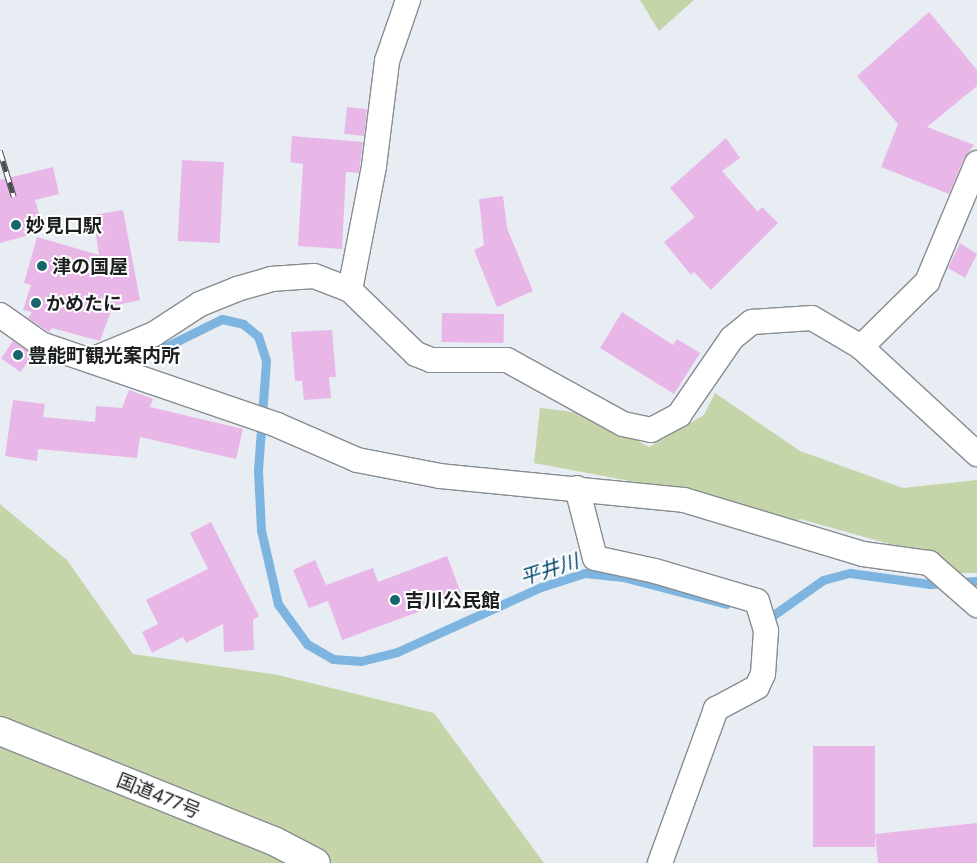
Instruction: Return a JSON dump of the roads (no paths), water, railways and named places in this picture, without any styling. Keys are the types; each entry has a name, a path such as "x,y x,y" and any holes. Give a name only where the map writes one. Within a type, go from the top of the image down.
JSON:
{"highway":[{"name":"国道477号","path":"0,731 274,841 316,863"}],"street":[{"path":"350,290 374,166 387,61 408,0"},
{"path":"862,347 927,282 977,163"},
{"path":"91,360 154,334 200,304 271,279 314,276 350,290 416,354 431,360 507,360 623,424 651,430 679,415 732,338 752,322 812,318 862,347 977,454"},
{"path":"0,315 41,344 277,424 356,460 440,476 684,500 863,554 929,563 974,602"},
{"path":"577,488 596,558 655,571 757,601 766,631 763,674 757,687 716,708 660,863"}],"waterway":[{"name":"平井川","path":"145,357 222,319 243,324 258,336 266,361 258,471 261,530 278,604 307,644 333,659 361,661 397,652 541,587 585,573 623,577 727,604"},
{"name":"平井川","path":"764,614 772,616 823,580 850,573 930,584 977,581"}],"railway":[{"path":"0,151 14,197"}],"place":[{"name":"妙見口駅","path":"16,225"},
{"name":"津の国屋","path":"42,266"},
{"name":"かめたに","path":"36,303"},
{"name":"豊能町観光案内所","path":"18,355"},
{"name":"吉川公民館","path":"395,600"}]}
